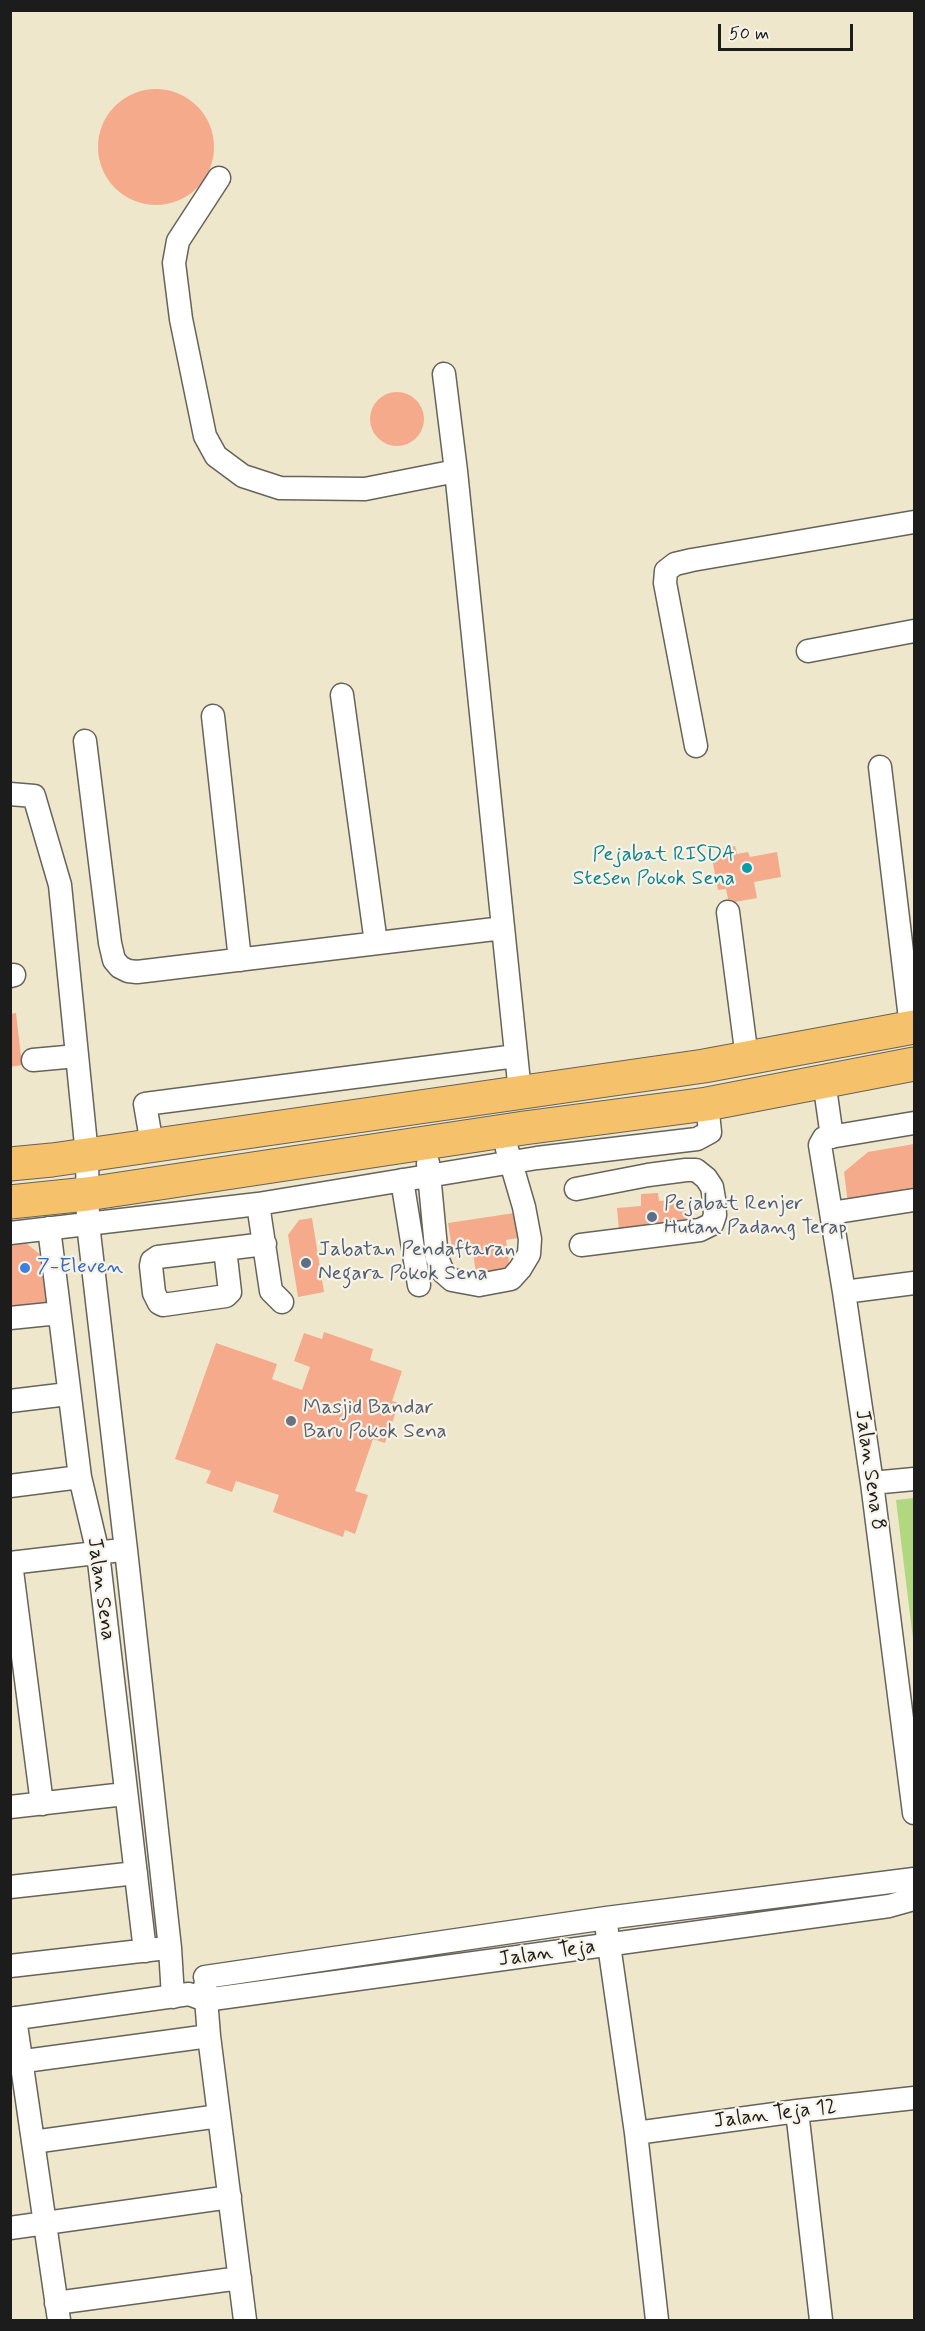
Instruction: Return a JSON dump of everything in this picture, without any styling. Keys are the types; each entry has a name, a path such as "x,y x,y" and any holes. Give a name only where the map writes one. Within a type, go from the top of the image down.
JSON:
{"highway":[{"path":"10,1164 87,1155 704,1066 913,1027"},
{"path":"10,1202 88,1209 425,1144 506,1147 707,1104 915,1064"}],"street":[{"path":"219,178 178,241 174,262 181,319 205,436 216,456 243,476 280,488 364,489 456,471"},
{"path":"444,374 520,1092"},
{"path":"696,746 665,583 666,571 675,564 692,560 915,522"},
{"path":"808,651 915,631"},
{"path":"342,695 376,943"},
{"path":"213,716 240,960"},
{"path":"85,741 110,943 114,960 120,967 137,972 503,928"},
{"path":"880,767 906,919 913,1027"},
{"path":"10,794 34,796 60,885 87,1155 88,1209 170,1948 189,1997 209,2036 246,2320"},
{"path":"728,912 747,1058"},
{"path":"33,1060 77,1056"},
{"path":"152,1145 146,1104 516,1056"},
{"path":"824,1081 832,1137 915,1123"},
{"path":"312,1083 316,1122"},
{"path":"10,1233 49,1228 88,1209 258,1204 430,1177 506,1147 645,1145 704,1137 710,1132 711,1126 707,1104"},
{"name":"Jalan Sena 8","path":"832,1137 824,1138 820,1145 872,1484 915,1813"},
{"path":"425,1144 437,1258 443,1272 452,1280 479,1284 511,1279 529,1254 530,1239 524,1207 506,1147"},
{"path":"645,1145 648,1174"},
{"path":"576,1189 648,1174 696,1170 712,1187 714,1199 715,1215 712,1224 700,1230 581,1245"},
{"path":"402,1180 419,1285"},
{"path":"831,1213 915,1200"},
{"path":"258,1204 271,1291 282,1302"},
{"name":"Jalan Sena","path":"49,1228 80,1477 98,1553 145,1951"},
{"path":"225,1249 265,1244"},
{"path":"844,1292 915,1282"},
{"path":"10,1318 59,1313"},
{"path":"10,1401 68,1394"},
{"path":"10,1486 80,1477"},
{"path":"872,1484 915,1479"},
{"path":"42,1804 11,1563 126,1550"},
{"path":"10,1808 125,1794"},
{"path":"10,1887 136,1873"},
{"name":"Jalan Teja","path":"189,1997 205,1977 606,1918 915,1879"},
{"name":"Jalan Teja","path":"13,2018 609,1945 889,1906 915,1899"},
{"path":"606,1918 636,2133 657,2320"},
{"path":"10,1966 170,1948"},
{"path":"13,2018 16,2063 33,2142 58,2312 240,2278"},
{"path":"16,2063 209,2036"},
{"name":"Jalan Teja 12","path":"636,2133 915,2098"},
{"path":"797,2111 821,2320"},
{"path":"33,2142 219,2116"},
{"path":"10,2228 230,2197"}],"green space":[{"path":"914,1498 914,1647 896,1500"}],"building":[{"path":"156,89 178,94 197,106 209,125 214,147 209,169 197,188 178,200 156,205 134,200 115,188 103,169 98,147 103,125 115,106 134,94"},
{"path":"397,392 407,394 416,400 422,409 424,419 422,429 416,438 407,444 397,446 387,444 378,438 372,429 370,419 372,409 378,400 387,394"},
{"name":"Pejabat RISDA Stesen Pokok Sena","path":"735,846 737,854 748,852 750,857 777,852 781,877 754,882 757,898 729,903 726,889 718,890 712,858 721,857 719,849"},
{"path":"16,1013 22,1065 10,1067 10,1014"},
{"path":"914,1144 914,1203 849,1212 844,1172 868,1152"},
{"name":"Pejabat Renjer Hutan Padang Terap","path":"658,1193 659,1201 685,1199 687,1226 619,1231 617,1208 641,1206 641,1194"},
{"path":"521,1212 524,1237 506,1240 511,1276 477,1281 472,1245 452,1248 448,1223"},
{"name":"Jabatan Pendaftaran Negara Pokok Sena","path":"312,1218 324,1292 298,1297 288,1235 299,1220"},
{"path":"26,1243 42,1256 50,1304 10,1310 10,1245"},
{"name":"Masjid Bandar Baru Pokok Sena","path":"324,1332 373,1349 370,1360 402,1371 392,1401 399,1403 385,1443 373,1439 355,1491 368,1495 355,1534 345,1530 343,1537 273,1512 279,1495 236,1481 232,1492 206,1483 211,1471 175,1459 216,1343 277,1364 272,1379 302,1390 310,1367 294,1361 304,1333 322,1339"}],"place":[{"name":"Pejabat RISDA Stesen Pokok Sena","path":"747,868"},
{"name":"Pejabat Renjer Hutan Padang Terap","path":"652,1217"},
{"name":"Jabatan Pendaftaran Negara Pokok Sena","path":"306,1263"},
{"name":"7-Eleven","path":"25,1268"},
{"name":"Masjid Bandar Baru Pokok Sena","path":"291,1421"}]}
